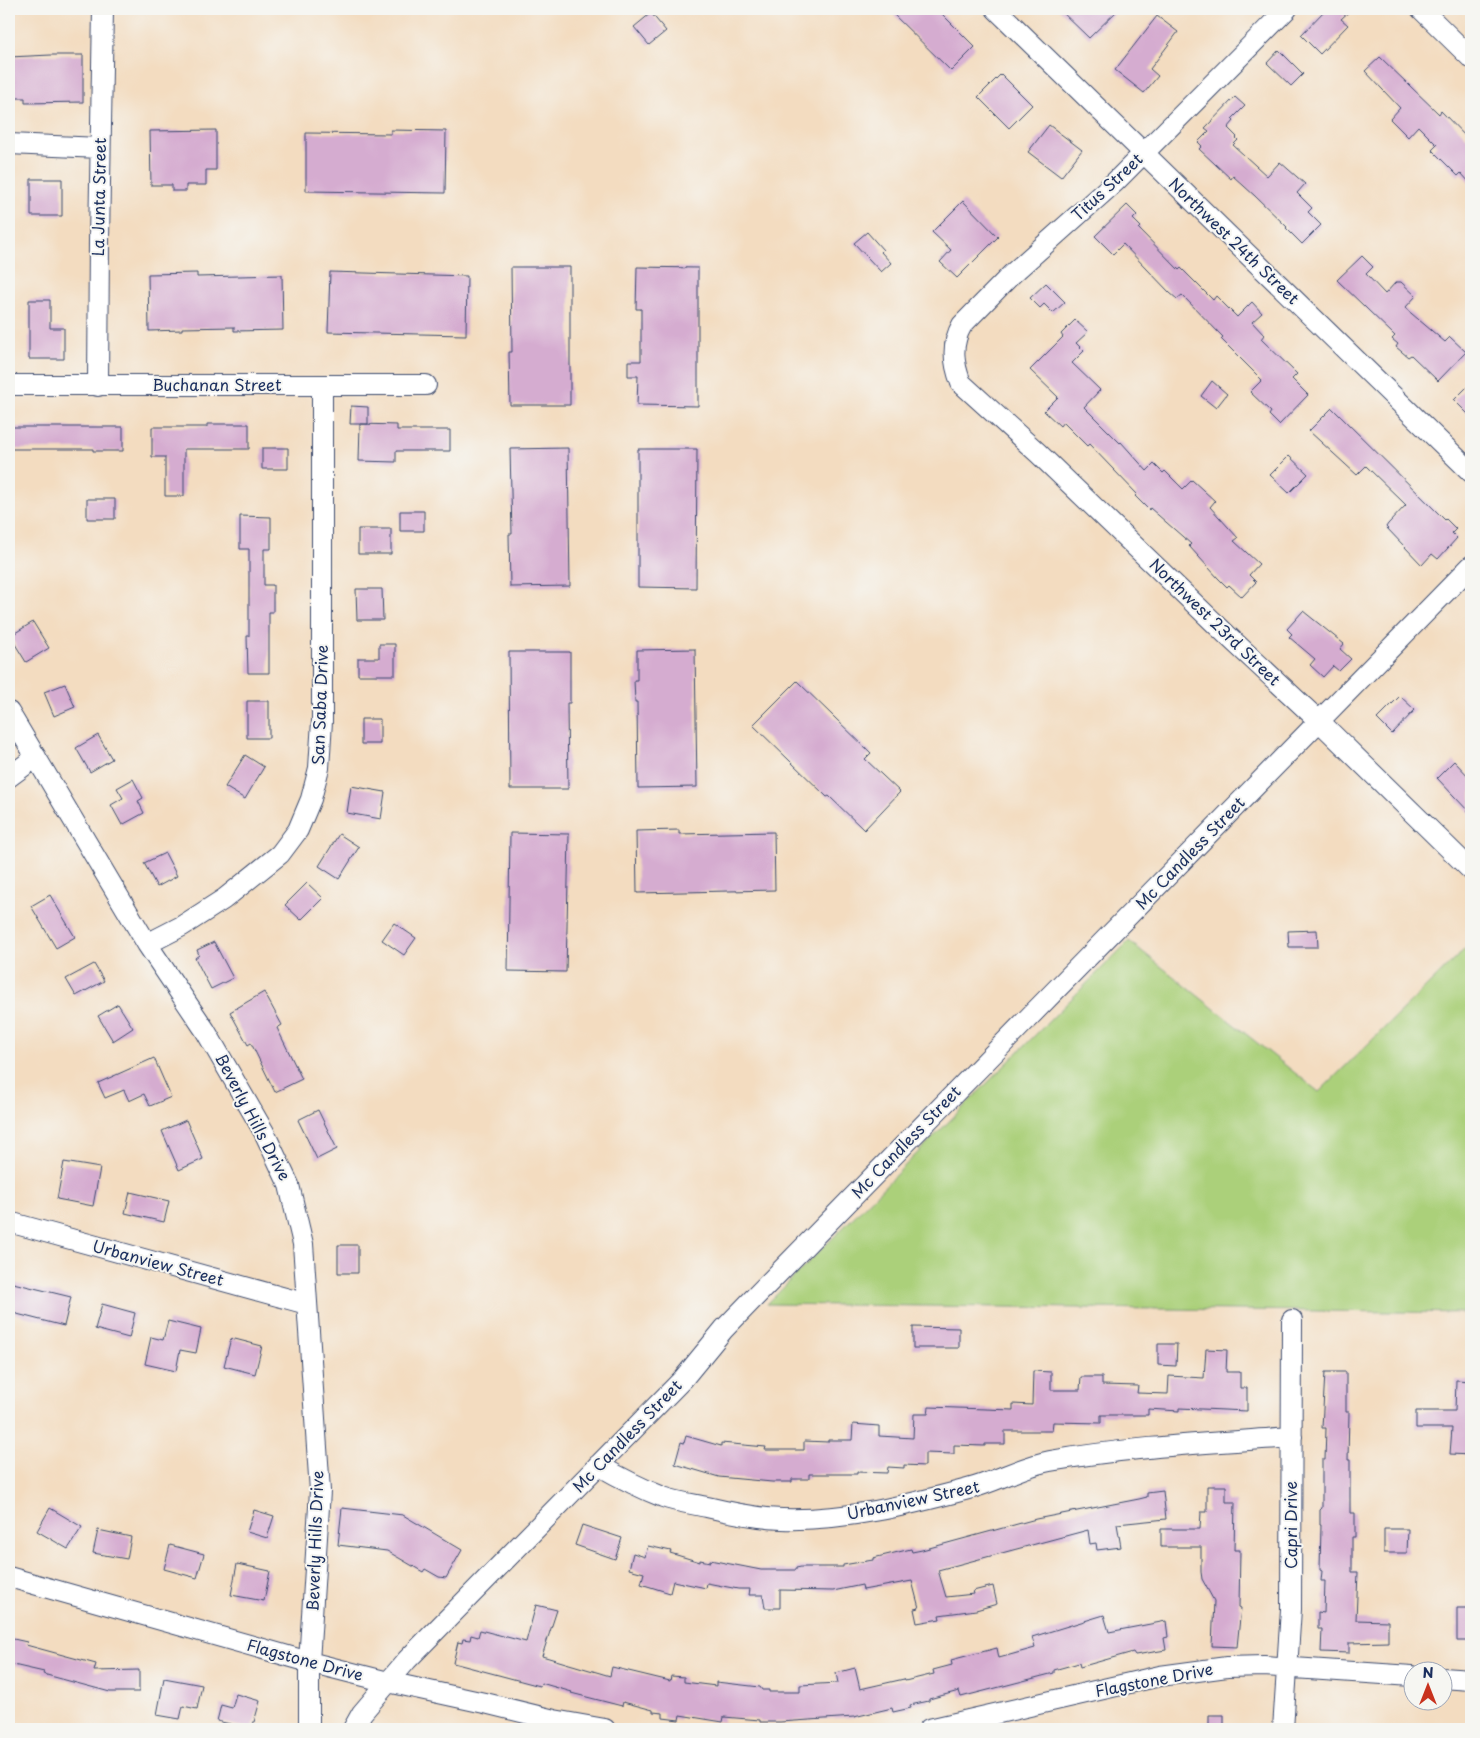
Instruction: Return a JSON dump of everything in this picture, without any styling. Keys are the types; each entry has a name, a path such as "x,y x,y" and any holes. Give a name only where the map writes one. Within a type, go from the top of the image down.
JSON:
{"street":[{"name":"La Junta Street","path":"98,386 100,148 104,9"},
{"name":"Northwest 24th Street","path":"996,9 1471,472"},
{"name":"Titus Street","path":"958,376 955,367 954,348 956,334 962,324 1012,274 1115,182 1287,9"},
{"path":"1421,9 1471,58"},
{"path":"9,144 100,148"},
{"name":"Northwest 23rd Street","path":"958,376 961,383 1038,453 1228,636 1320,721 1471,870"},
{"name":"Buchanan Street","path":"9,385 426,385"},
{"name":"San Saba Drive","path":"147,944 182,926 224,899 280,854 298,830 312,799 319,768 322,720 322,385"},
{"name":"Mc Candless Street","path":"353,1729 362,1713 407,1660 683,1379 724,1329 1471,566"},
{"name":"Beverly Hills Drive","path":"9,712 147,944 205,1030 264,1132 289,1185 303,1244 320,1491 309,1662 309,1729"},
{"path":"9,777 36,757"},
{"name":"Urbanview Street","path":"9,1222 307,1304"},
{"name":"Capri Drive","path":"1283,1729 1291,1609 1292,1320"},
{"name":"Urbanview Street","path":"598,1465 630,1483 665,1498 737,1514 782,1519 825,1518 860,1514 925,1501 983,1485 1013,1472 1048,1461 1147,1448 1292,1437"},
{"name":"Flagstone Drive","path":"9,1577 309,1662 554,1720 605,1729"},
{"name":"Flagstone Drive","path":"929,1729 1160,1676 1227,1667 1264,1666 1402,1675"},
{"path":"1452,1679 1471,1680"}],"green space":[{"path":"1129,941 1319,1092 1471,943 1471,1313 767,1304"}],"building":[{"path":"888,9 937,9 975,47 951,71"},
{"path":"1059,9 1119,9 1089,38"},
{"path":"1326,9 1352,9 1341,19 1348,25 1320,54 1301,35"},
{"path":"651,13 666,31 649,45 634,27"},
{"path":"1157,16 1178,32 1150,69 1158,76 1144,93 1115,70"},
{"path":"1279,50 1303,74 1291,86 1267,63"},
{"path":"83,55 83,102 25,103 25,98 10,98 9,57"},
{"path":"1380,57 1439,114 1441,111 1471,142 1471,184 1461,173 1458,176 1432,150 1437,145 1418,126 1408,137 1390,119 1400,108 1365,71"},
{"path":"1001,74 1032,105 1009,128 978,97"},
{"path":"1235,97 1245,106 1232,119 1234,121 1228,128 1238,140 1233,145 1267,176 1280,162 1305,184 1297,193 1312,208 1308,212 1321,225 1302,244 1255,196 1233,176 1231,179 1199,149 1202,146 1198,142 1209,131 1205,128"},
{"path":"1049,125 1082,150 1061,177 1028,152"},
{"path":"216,130 216,170 206,170 206,185 186,185 186,191 172,191 172,185 151,185 150,131"},
{"path":"391,130 446,131 445,193 306,191 306,133 391,134"},
{"path":"31,179 62,179 62,216 31,216"},
{"path":"963,201 998,237 957,278 940,262 951,250 932,232"},
{"path":"1127,205 1137,215 1133,219 1141,227 1139,229 1179,270 1181,268 1213,300 1216,296 1237,317 1252,302 1262,313 1252,322 1264,335 1261,339 1297,374 1292,379 1308,395 1279,425 1269,415 1271,412 1250,392 1262,380 1221,339 1223,337 1182,295 1177,299 1170,293 1123,244 1113,254 1095,236"},
{"path":"867,232 883,250 881,252 891,263 881,272 854,243"},
{"path":"1362,256 1373,267 1366,274 1385,294 1396,282 1401,282 1416,296 1405,308 1445,342 1450,337 1466,352 1438,381 1411,355 1408,357 1396,347 1398,344 1392,339 1395,336 1337,280"},
{"path":"511,267 570,267 570,405 510,405 509,352 512,352"},
{"path":"637,267 698,268 698,406 637,405 638,376 628,376 628,361 641,361 641,309 636,309"},
{"path":"330,272 467,276 466,335 328,332"},
{"path":"197,273 197,277 282,275 283,330 234,331 234,327 149,331 148,274"},
{"path":"1046,283 1065,302 1053,313 1044,304 1040,308 1030,298"},
{"path":"29,300 50,300 50,328 64,328 64,359 29,359"},
{"path":"1075,320 1088,332 1076,343 1084,351 1072,363 1100,390 1084,407 1121,442 1147,471 1154,464 1163,473 1165,471 1183,489 1192,480 1215,501 1210,507 1238,538 1234,541 1259,564 1249,575 1256,582 1242,597 1218,578 1189,546 1191,544 1150,508 1149,510 1135,496 1137,494 1089,444 1087,446 1063,422 1060,426 1044,411 1058,397 1030,370 1063,337 1061,334"},
{"path":"1212,381 1227,394 1216,408 1201,396"},
{"path":"1471,383 1471,417 1454,400"},
{"path":"351,406 368,407 368,424 350,424"},
{"path":"1332,408 1456,529 1452,533 1457,538 1438,559 1432,554 1422,565 1386,527 1406,505 1366,466 1357,475 1309,431"},
{"path":"207,424 249,424 249,449 184,449 184,496 165,496 165,457 152,457 152,427 207,427"},
{"path":"360,424 397,425 397,430 450,430 450,451 396,451 396,462 359,461"},
{"path":"9,427 123,427 123,451 9,449"},
{"path":"262,448 288,448 288,469 262,469"},
{"path":"568,448 570,586 510,587 509,534 512,534 510,449"},
{"path":"638,449 697,449 696,588 638,587"},
{"path":"1289,456 1308,474 1289,493 1270,475"},
{"path":"87,499 115,499 115,519 87,519"},
{"path":"400,511 424,511 424,531 400,531"},
{"path":"240,516 271,517 271,549 264,549 264,585 273,585 273,612 269,612 269,673 248,673 249,549 240,549"},
{"path":"358,529 391,529 391,554 358,554"},
{"path":"356,589 382,589 383,620 357,620"},
{"path":"1303,611 1344,644 1340,649 1351,659 1339,671 1333,666 1323,677 1310,665 1315,659 1289,637 1292,634 1287,629"},
{"path":"33,622 49,648 26,662 10,636"},
{"path":"379,644 395,644 395,675 358,675 358,658 379,658"},
{"path":"695,649 697,787 638,788 637,702 635,702 634,680 637,680 637,650"},
{"path":"509,652 570,652 570,703 567,703 568,789 510,789"},
{"path":"797,681 871,753 865,759 900,792 864,830 753,725"},
{"path":"65,684 75,707 54,716 44,692"},
{"path":"1400,696 1415,710 1392,734 1377,719"},
{"path":"247,701 269,701 269,738 247,738"},
{"path":"361,719 380,719 380,744 361,744"},
{"path":"98,735 112,759 90,772 76,748"},
{"path":"245,755 264,767 245,799 225,787"},
{"path":"1454,761 1471,779 1471,814 1437,778"},
{"path":"133,779 143,798 138,801 144,813 122,825 111,805 123,798 117,788"},
{"path":"351,786 385,792 381,819 347,813"},
{"path":"679,830 679,834 774,832 775,890 637,893 636,831"},
{"path":"510,833 569,834 566,972 508,971"},
{"path":"339,834 359,847 339,879 319,866"},
{"path":"165,853 177,876 157,887 144,863"},
{"path":"307,883 323,898 301,920 285,905"},
{"path":"50,895 75,937 56,948 31,906"},
{"path":"394,923 416,938 404,955 382,940"},
{"path":"1317,930 1318,947 1289,947 1288,931"},
{"path":"214,942 233,978 211,989 195,958 199,955 197,950"},
{"path":"94,964 104,981 76,996 66,979"},
{"path":"264,992 282,1025 277,1028 302,1079 275,1092 251,1043 248,1045 230,1012"},
{"path":"118,1004 133,1028 113,1041 98,1016"},
{"path":"154,1058 171,1097 150,1106 144,1094 129,1101 124,1090 105,1098 98,1083"},
{"path":"318,1110 337,1149 317,1159 298,1120"},
{"path":"186,1120 203,1159 179,1170 162,1131"},
{"path":"64,1162 100,1168 93,1206 57,1199"},
{"path":"130,1192 169,1201 164,1222 125,1213"},
{"path":"338,1245 358,1245 358,1273 338,1273"},
{"path":"9,1282 71,1297 64,1326 9,1312"},
{"path":"102,1304 135,1313 129,1338 95,1329"},
{"path":"168,1321 201,1329 196,1353 180,1350 176,1371 145,1364 151,1337 163,1340"},
{"path":"913,1327 959,1328 959,1348 913,1348"},
{"path":"231,1338 262,1346 255,1374 224,1366"},
{"path":"1158,1344 1177,1344 1176,1366 1158,1365"},
{"path":"1206,1349 1227,1350 1226,1372 1240,1372 1240,1388 1247,1388 1247,1411 1179,1408 1179,1411 1148,1409 1148,1415 1101,1415 1101,1423 1053,1422 1052,1431 1005,1431 1005,1444 985,1444 985,1446 954,1445 954,1454 925,1453 925,1466 904,1465 904,1468 888,1467 887,1473 809,1474 809,1479 792,1479 792,1482 719,1477 675,1464 681,1442 684,1443 686,1436 721,1446 721,1443 766,1447 765,1450 804,1450 804,1441 852,1440 853,1424 879,1426 879,1436 913,1438 914,1414 928,1414 929,1407 1013,1410 1013,1404 1032,1405 1033,1371 1051,1372 1051,1390 1080,1390 1081,1377 1102,1377 1102,1385 1138,1386 1137,1393 1168,1394 1169,1376 1204,1378"},
{"path":"1325,1372 1346,1372 1346,1412 1349,1412 1350,1513 1355,1513 1355,1537 1352,1537 1352,1572 1358,1572 1356,1620 1388,1621 1388,1642 1349,1643 1349,1653 1321,1652 1322,1629 1318,1629 1318,1612 1324,1613 1325,1581 1321,1581 1322,1571 1320,1570 1320,1510 1322,1508 1322,1460 1325,1460 1326,1428 1322,1428"},
{"path":"1456,1380 1471,1381 1471,1455 1450,1454 1452,1428 1416,1428 1416,1411 1455,1411"},
{"path":"1207,1486 1226,1486 1226,1502 1235,1502 1234,1550 1240,1550 1239,1607 1241,1608 1237,1647 1212,1646 1214,1601 1202,1579 1201,1547 1161,1547 1161,1529 1200,1529 1201,1512 1207,1512"},
{"path":"1163,1491 1166,1519 1117,1524 1121,1547 1097,1550 1096,1543 1090,1544 1088,1530 938,1570 946,1597 974,1594 973,1591 993,1586 997,1604 976,1610 939,1615 940,1619 917,1623 914,1609 919,1608 912,1581 863,1590 862,1585 833,1591 780,1590 780,1608 765,1608 763,1595 749,1595 750,1589 738,1589 707,1583 706,1588 673,1581 670,1593 641,1584 644,1573 629,1569 633,1553 645,1557 648,1546 671,1551 670,1553 700,1562 700,1560 710,1562 710,1560 761,1570 796,1570 796,1568 801,1567 843,1567 843,1565 873,1560 873,1558 911,1549 912,1552 922,1550 1036,1519 1139,1499 1147,1497 1147,1493"},
{"path":"50,1508 82,1527 68,1549 37,1531"},
{"path":"342,1508 403,1515 462,1550 446,1578 439,1577 425,1569 423,1572 387,1551 338,1545"},
{"path":"254,1510 274,1516 267,1538 247,1532"},
{"path":"582,1525 622,1538 615,1559 575,1545"},
{"path":"1384,1529 1408,1529 1407,1553 1384,1553"},
{"path":"98,1530 131,1537 127,1559 93,1553"},
{"path":"170,1545 204,1554 197,1578 164,1569"},
{"path":"237,1564 270,1571 264,1601 231,1595"},
{"path":"536,1605 557,1610 542,1656 610,1676 612,1667 670,1681 671,1676 684,1677 684,1682 716,1686 716,1682 760,1687 762,1690 769,1690 769,1692 800,1692 800,1685 838,1683 836,1673 855,1668 860,1689 904,1679 905,1681 934,1674 933,1670 952,1665 951,1660 997,1648 999,1658 1035,1648 1032,1637 1104,1615 1109,1632 1166,1621 1168,1637 1164,1638 1166,1650 1135,1655 1133,1652 1080,1667 1079,1663 1054,1670 1054,1673 961,1697 959,1691 910,1705 911,1708 893,1712 892,1708 854,1717 780,1722 760,1722 760,1720 724,1717 723,1722 680,1715 679,1720 663,1718 663,1713 653,1712 653,1710 623,1702 622,1706 541,1683 540,1686 453,1663 458,1642 462,1643 463,1639 470,1640 471,1635 478,1637 480,1630 526,1642"},
{"path":"1457,1608 1471,1608 1471,1641 1457,1641"},
{"path":"9,1638 27,1642 26,1645 96,1664 94,1671 139,1670 139,1692 110,1692 43,1674 44,1672 9,1664"},
{"path":"164,1678 202,1685 197,1709 183,1706 180,1719 157,1715"},
{"path":"236,1694 260,1701 252,1729 217,1721 221,1705 232,1708"},
{"path":"1209,1715 1224,1715 1224,1729 1209,1729"}]}
